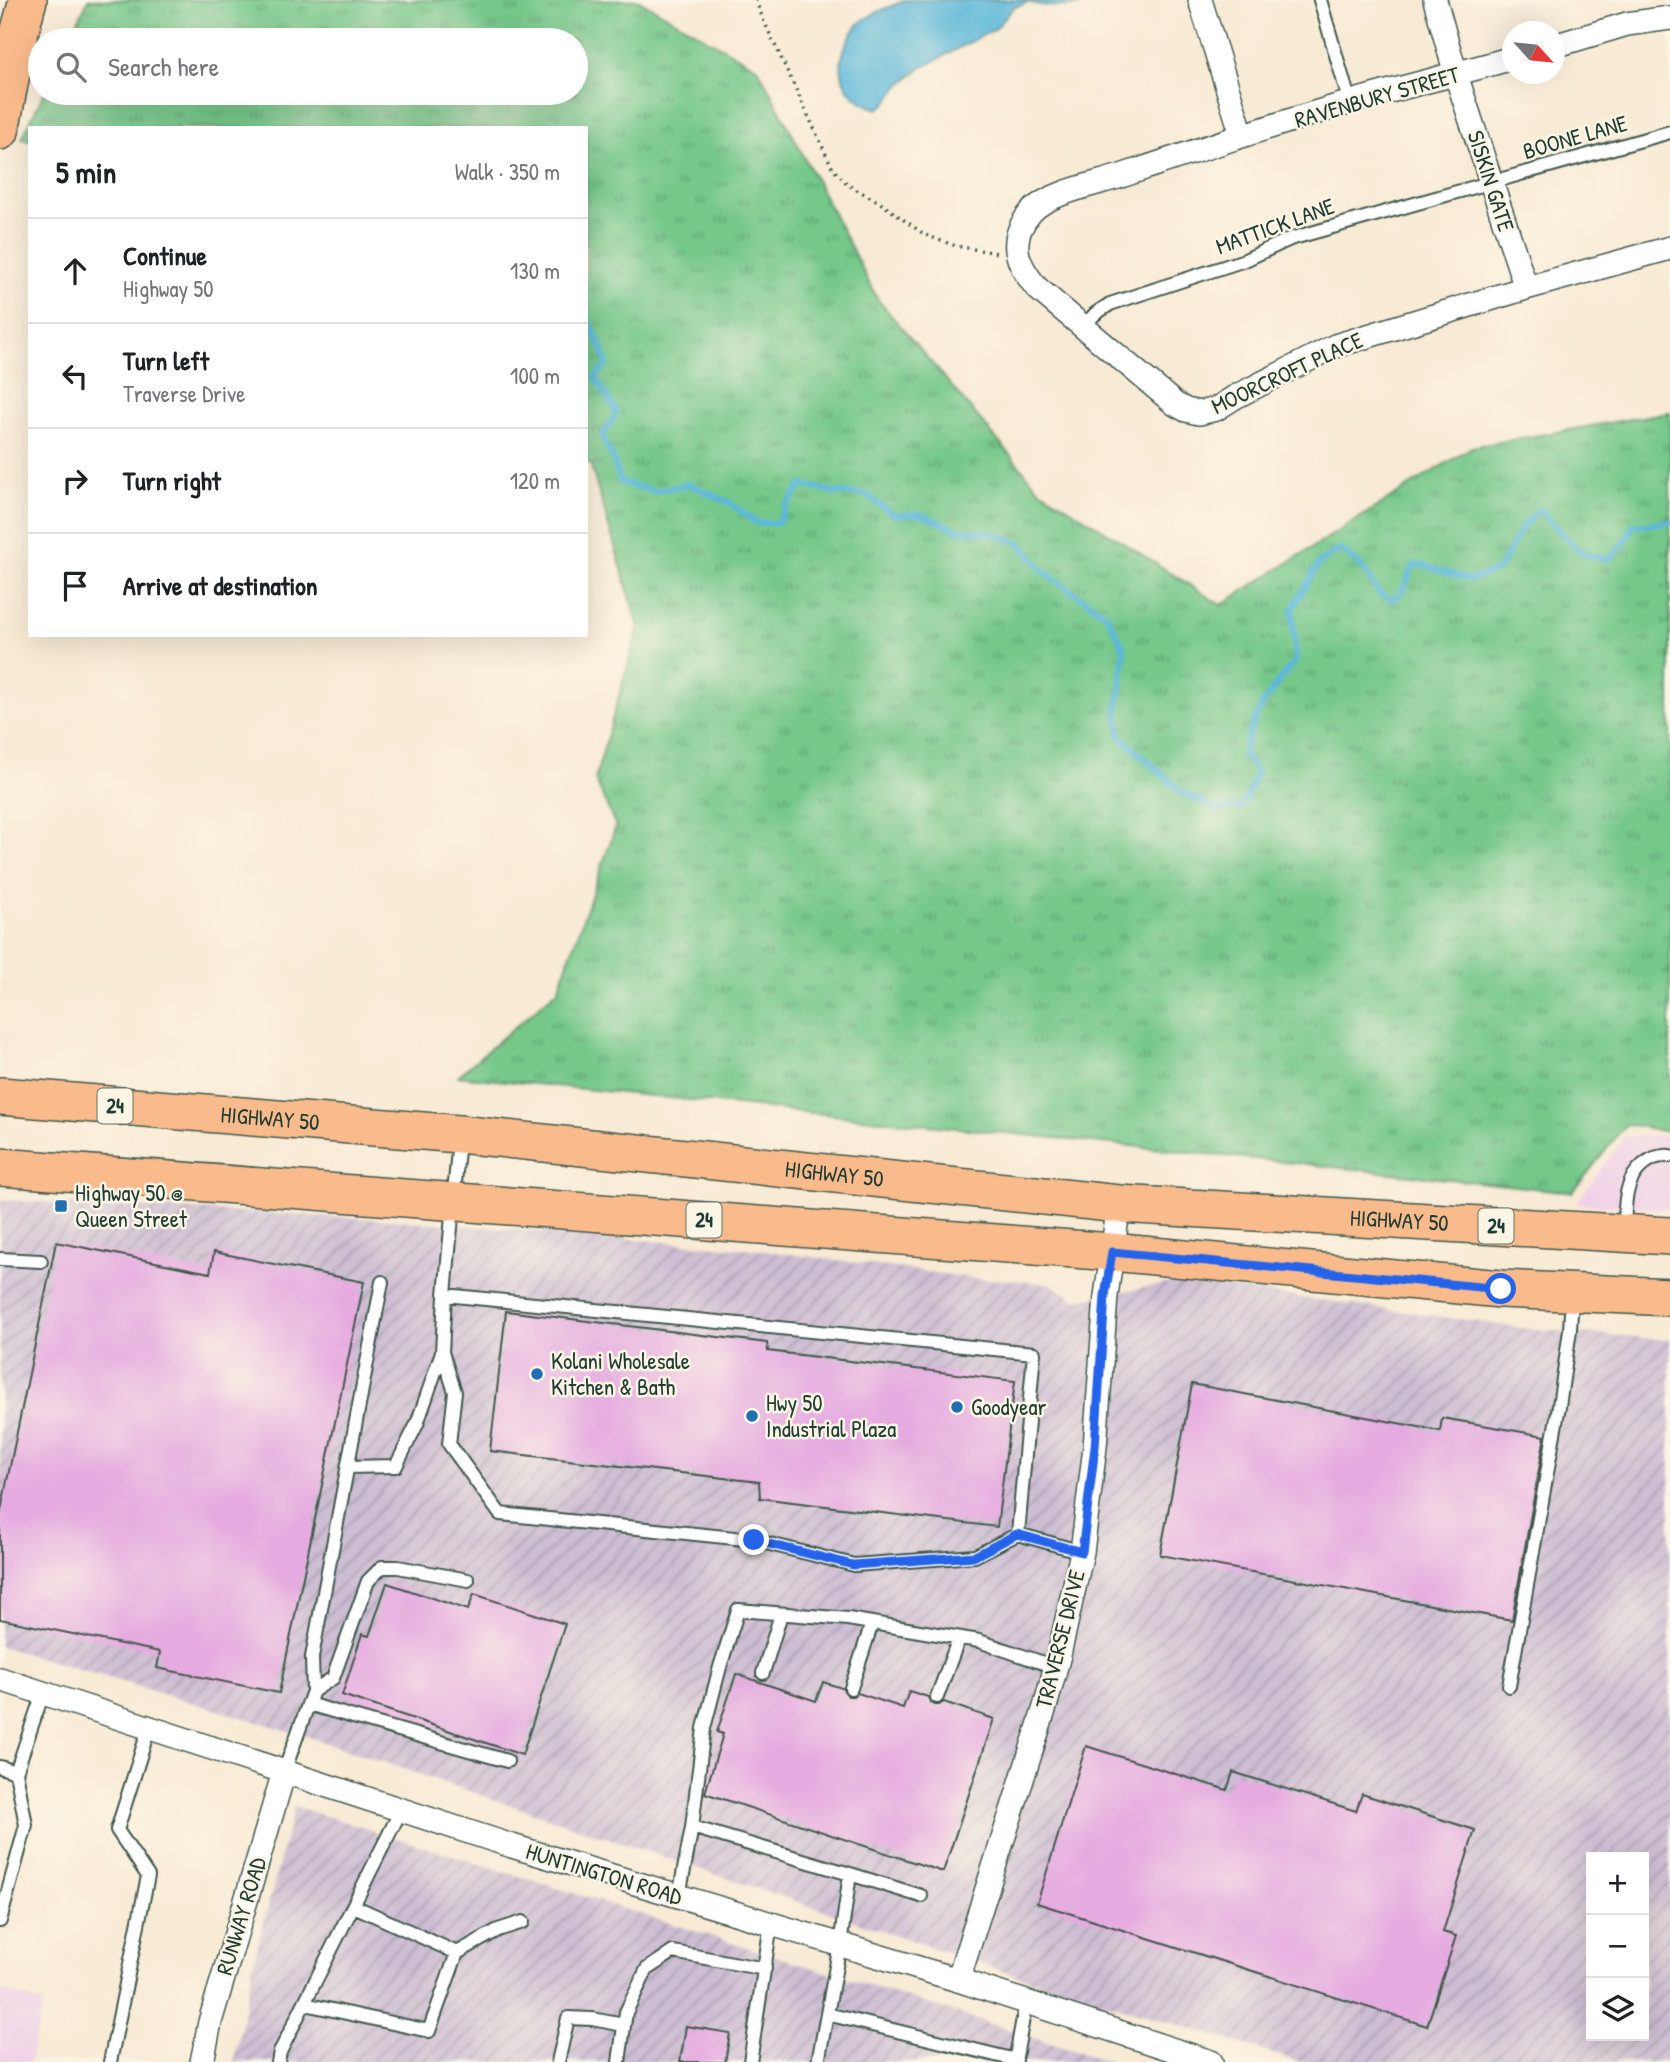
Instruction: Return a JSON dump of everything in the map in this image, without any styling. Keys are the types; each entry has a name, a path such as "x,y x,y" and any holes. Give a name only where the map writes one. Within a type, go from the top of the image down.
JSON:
{"main road":[{"path":"0,131 28,0"},
{"name":"HIGHWAY 50","path":"6,1091 459,1134 1119,1204 1670,1236"},
{"name":"24","path":"0,1167 1112,1252 1501,1289 1670,1297"}],"street":[{"path":"1017,254 1021,228 1031,212 1047,200 1242,135 1200,0"},
{"name":"SISKIN GATE","path":"1435,0 1490,183 1526,288"},
{"path":"1565,43 1627,24 1670,18"},
{"name":"RAVENBURY STREET","path":"1242,135 1502,61"},
{"name":"MOORCROFT PLACE","path":"1017,254 1024,273 1037,288 1175,404 1185,410 1199,413 1216,409 1335,346 1670,248"},
{"name":"TRAVERSE DRIVE","path":"958,1980 1045,1707 1082,1552 1095,1447 1105,1296 1119,1204"},
{"name":"HUNTINGTON ROAD","path":"0,1679 512,1846 958,1980 1211,2062"},
{"name":"RUNWAY ROAD","path":"202,2062 210,2022 284,1772"}],"lane":[{"path":"1320,0 1350,103"},
{"name":"BOONE LANE","path":"1490,183 1670,132"},
{"name":"MATTICK LANE","path":"1083,327 1110,304 1245,260 1290,239 1490,183"},
{"path":"347,1467 396,1466 417,1424 442,1352 459,1134"},
{"path":"1623,1233 1628,1188 1640,1165 1662,1155 1670,1156"},
{"path":"0,1259 41,1261"},
{"path":"284,1772 311,1697 312,1657 382,1282"},
{"path":"1509,1686 1559,1406 1573,1292"},
{"path":"445,1295 1034,1353 1017,1534"},
{"path":"442,1352 455,1392 449,1444 500,1514 754,1540 853,1565 975,1556 1017,1534 1082,1552"},
{"path":"311,1697 333,1678 368,1581 382,1567 398,1567 468,1580"},
{"path":"680,1896 705,1728 738,1610 848,1619 979,1641 1055,1667"},
{"path":"764,1673 781,1614"},
{"path":"851,1688 872,1623"},
{"path":"937,1697 959,1638"},
{"path":"0,1922 26,1825 16,1772 43,1693"},
{"path":"311,1697 507,1761"},
{"path":"110,2062 148,1876 117,1830 149,1728"},
{"path":"0,1767 16,1772"},
{"path":"278,2062 401,1810"},
{"path":"692,1827 921,1896"},
{"path":"818,2062 850,1874"},
{"path":"354,1906 457,1954"},
{"path":"304,2004 429,2031 457,1954 498,1930 523,1922"},
{"path":"750,2062 771,1924"},
{"path":"619,2062 626,2012 647,1969 673,1952 765,1969"},
{"path":"827,2014 1015,2061 1026,2002"},
{"path":"558,2062 568,2018 624,2025"}],"path":[{"path":"756,0 833,169 848,185 938,241 974,250 1017,254"}],"shaded area":[{"path":"1625,1136 1670,1136 1670,1209 1576,1204"},
{"path":"0,1200 396,1220 751,1249 980,1279 1051,1284 1076,1300 1171,1283 1224,1287 1523,1328 1670,1340 1670,2062 1300,2062 999,1970 309,1737 0,1646"},
{"path":"294,1806 1110,2062 234,2062 253,1964"},
{"path":"0,1989 43,2004 30,2062 0,2062"}],"green space":[{"path":"88,0 639,0 758,68 878,300 1039,489 1221,605 1472,447 1670,412 1670,1132 1626,1124 1573,1192 458,1076 558,990 616,826 595,779 639,627 588,462 588,126 28,126 28,140 22,138 38,105 588,105 588,28 75,28"}],"water":[{"path":"906,0 1099,0 1064,6 1028,2 1013,8 995,29 921,68 901,84 878,109 863,103 845,84 842,60 845,47 861,22"}],"building":[{"path":"56,1242 210,1273 214,1252 364,1282 279,1693 157,1668 160,1652 0,1619 0,1515"},
{"name":"Hwy 50 Industrial Plaza","path":"506,1311 767,1343 768,1351 1015,1381 997,1527 760,1498 759,1482 490,1451"},
{"path":"1192,1384 1440,1431 1442,1418 1545,1436 1512,1620 1160,1555"},
{"path":"387,1583 468,1610 474,1594 565,1624 522,1755 342,1695 362,1634 369,1636"},
{"path":"736,1674 816,1701 823,1682 842,1688 848,1696 858,1693 903,1708 909,1691 928,1697 935,1705 944,1702 994,1719 943,1872 705,1793 723,1734 717,1732"},
{"path":"1086,1746 1227,1790 1233,1772 1356,1811 1362,1794 1475,1830 1443,1932 1456,1936 1427,2026 1037,1903"},
{"path":"686,2026 730,2033 725,2062 680,2062"}],"waterway":[{"path":"588,320 607,365 595,377 616,411 602,436 620,482 654,491 689,484 730,503 757,523 778,523 786,506 802,485 837,493 865,494 894,515 921,514 957,530 991,533 1020,543 1044,572 1107,615 1124,648 1117,708 1120,736 1184,794 1216,809 1242,807 1257,772 1244,755 1251,728 1270,693 1296,660 1292,610 1319,563 1340,549 1362,567 1379,594 1393,600 1404,589 1412,566 1421,565 1471,580 1499,569 1524,524 1540,509 1583,554 1609,559 1622,546 1633,526 1670,522"}],"place":[{"name":"Highway 50 @ Queen Street","path":"61,1206"},
{"name":"Kolani Wholesale Kitchen & Bath","path":"537,1374"},
{"name":"Goodyear","path":"957,1407"},
{"name":"Hwy 50 Industrial Plaza","path":"752,1416"}],"route":[{"path":"754,1540 853,1565 975,1556 1017,1534 1082,1552 1095,1447 1105,1296 1112,1252 1501,1289"}]}
